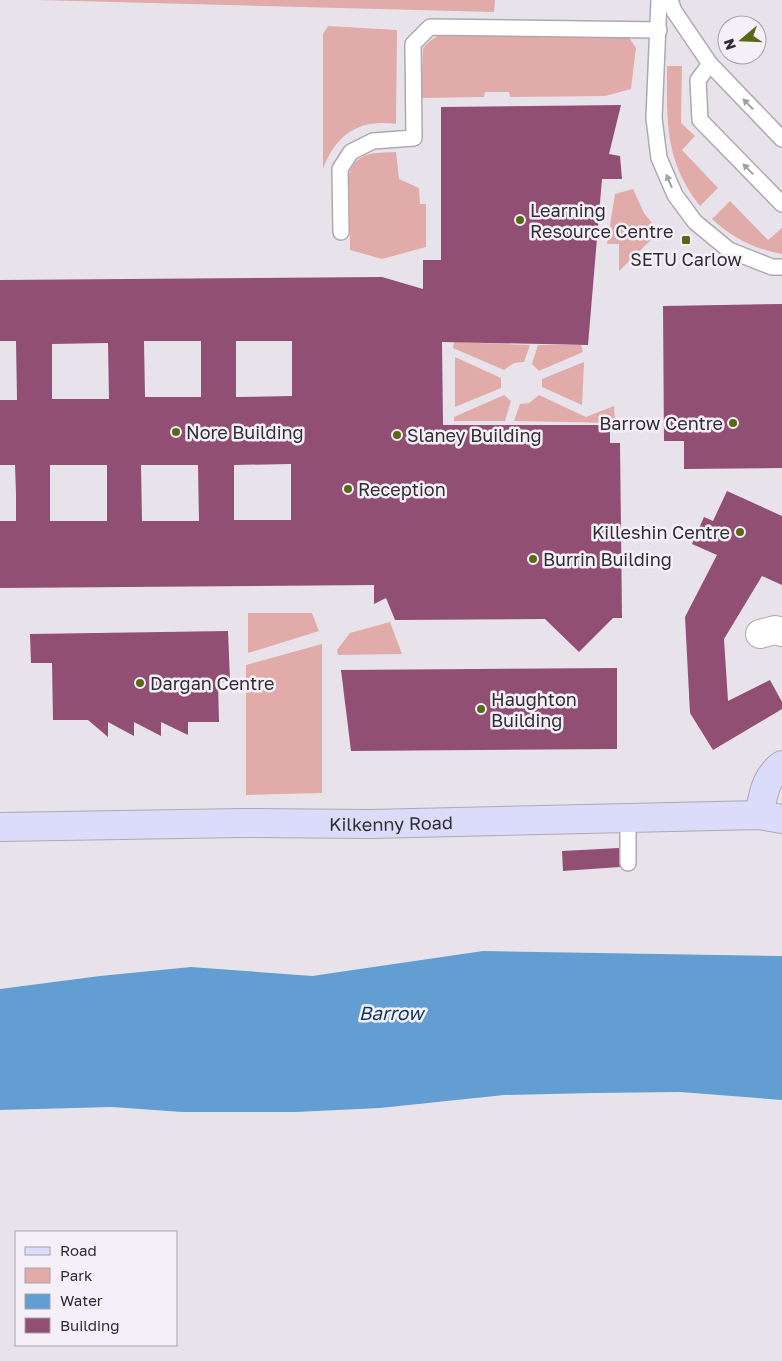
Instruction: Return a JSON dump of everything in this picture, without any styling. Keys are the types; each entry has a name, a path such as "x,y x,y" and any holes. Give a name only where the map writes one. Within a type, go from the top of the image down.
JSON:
{"main road":[{"path":"771,817 765,786 782,765"},
{"name":"Kilkenny Road","path":"0,827 242,823 370,824 771,817"}],"lane":[{"path":"660,0 654,118 659,158 675,195 696,222 729,250 772,267 782,267"},
{"path":"670,0 674,12 710,64 782,139"},
{"path":"341,232 340,169 351,152 373,141 414,138 413,44 430,27 659,30"},
{"path":"710,64 698,80 700,120 782,204"},
{"path":"628,818 628,863"}],"green space":[{"path":"38,0 495,0 494,12"},
{"path":"328,26 397,30 396,124 371,124 350,132 335,146 323,169 323,34"},
{"path":"620,33 628,36 636,48 631,89 605,96 510,97 509,92 485,92 484,97 421,98 423,48 439,35"},
{"path":"667,66 682,66 681,123 695,136 682,150 718,188 700,206 688,189 674,156 668,122"},
{"path":"396,152 399,179 419,188 420,204 426,204 426,247 382,259 350,250 349,174 352,166 362,157 374,153"},
{"path":"633,189 644,213 659,232 619,271 619,244 607,244 615,194"},
{"path":"730,201 768,240 782,228 782,254 744,242 727,232 712,219"},
{"path":"454,342 530,345 524,362 514,363 504,370 453,348"},
{"path":"538,345 581,345 583,352 539,371 532,364"},
{"path":"455,357 501,378 501,388 455,407"},
{"path":"584,362 582,405 542,387 542,379"},
{"path":"504,395 511,401 505,421 454,421 454,417"},
{"path":"539,395 586,417 614,406 615,423 514,421 520,404 529,403"},
{"path":"248,613 312,613 319,631 248,653"},
{"path":"390,622 402,654 338,655 337,650 350,633"},
{"path":"322,644 322,793 246,795 246,665"}],"water":[{"name":"Barrow","path":"483,951 782,956 782,1100 680,1092 594,1093 504,1095 380,1108 295,1112 182,1112 112,1107 0,1110 0,989 191,967 312,976"}],"building":[{"path":"621,105 609,154 620,156 622,179 602,179 588,345 442,342 443,425 610,425 610,443 620,443 622,618 613,618 579,652 545,619 395,620 386,598 374,604 374,585 0,588 0,521 16,521 16,494 15,465 0,465 0,400 17,400 16,341 0,341 0,280 382,277 423,289 423,260 441,260 441,107","holes":["144,341 201,341 201,397 145,397","236,341 292,341 292,396 236,397","108,343 109,399 52,399 52,344","291,464 291,520 234,520 234,465","50,465 107,465 107,521 50,521","141,465 198,465 199,521 142,521"]},
{"path":"782,304 782,468 684,469 684,441 664,441 663,306"},
{"path":"727,491 782,516 782,585 762,576 724,639 728,701 770,680 782,702 782,709 713,750 690,713 685,617 717,555 692,544 704,517 713,521"},
{"name":"Dargan Centre","path":"228,631 230,681 218,682 219,722 188,722 188,735 161,722 161,736 134,722 134,736 108,722 108,737 88,720 53,720 52,663 31,663 30,634"},
{"name":"Haughton Building","path":"617,668 617,749 351,751 341,670"},
{"path":"619,848 620,867 563,871 562,851"}],"place":[{"name":"Learning Resource Centre","path":"520,220"},
{"name":"SETU Carlow","path":"686,240"},
{"name":"Barrow Centre","path":"733,423"},
{"name":"Nore Building","path":"176,432"},
{"name":"Slaney Building","path":"397,435"},
{"name":"Reception","path":"348,489"},
{"name":"Killeshin Centre","path":"740,532"},
{"name":"Burrin Building","path":"533,559"},
{"name":"Dargan Centre","path":"140,683"},
{"name":"Haughton Building","path":"481,709"}]}
